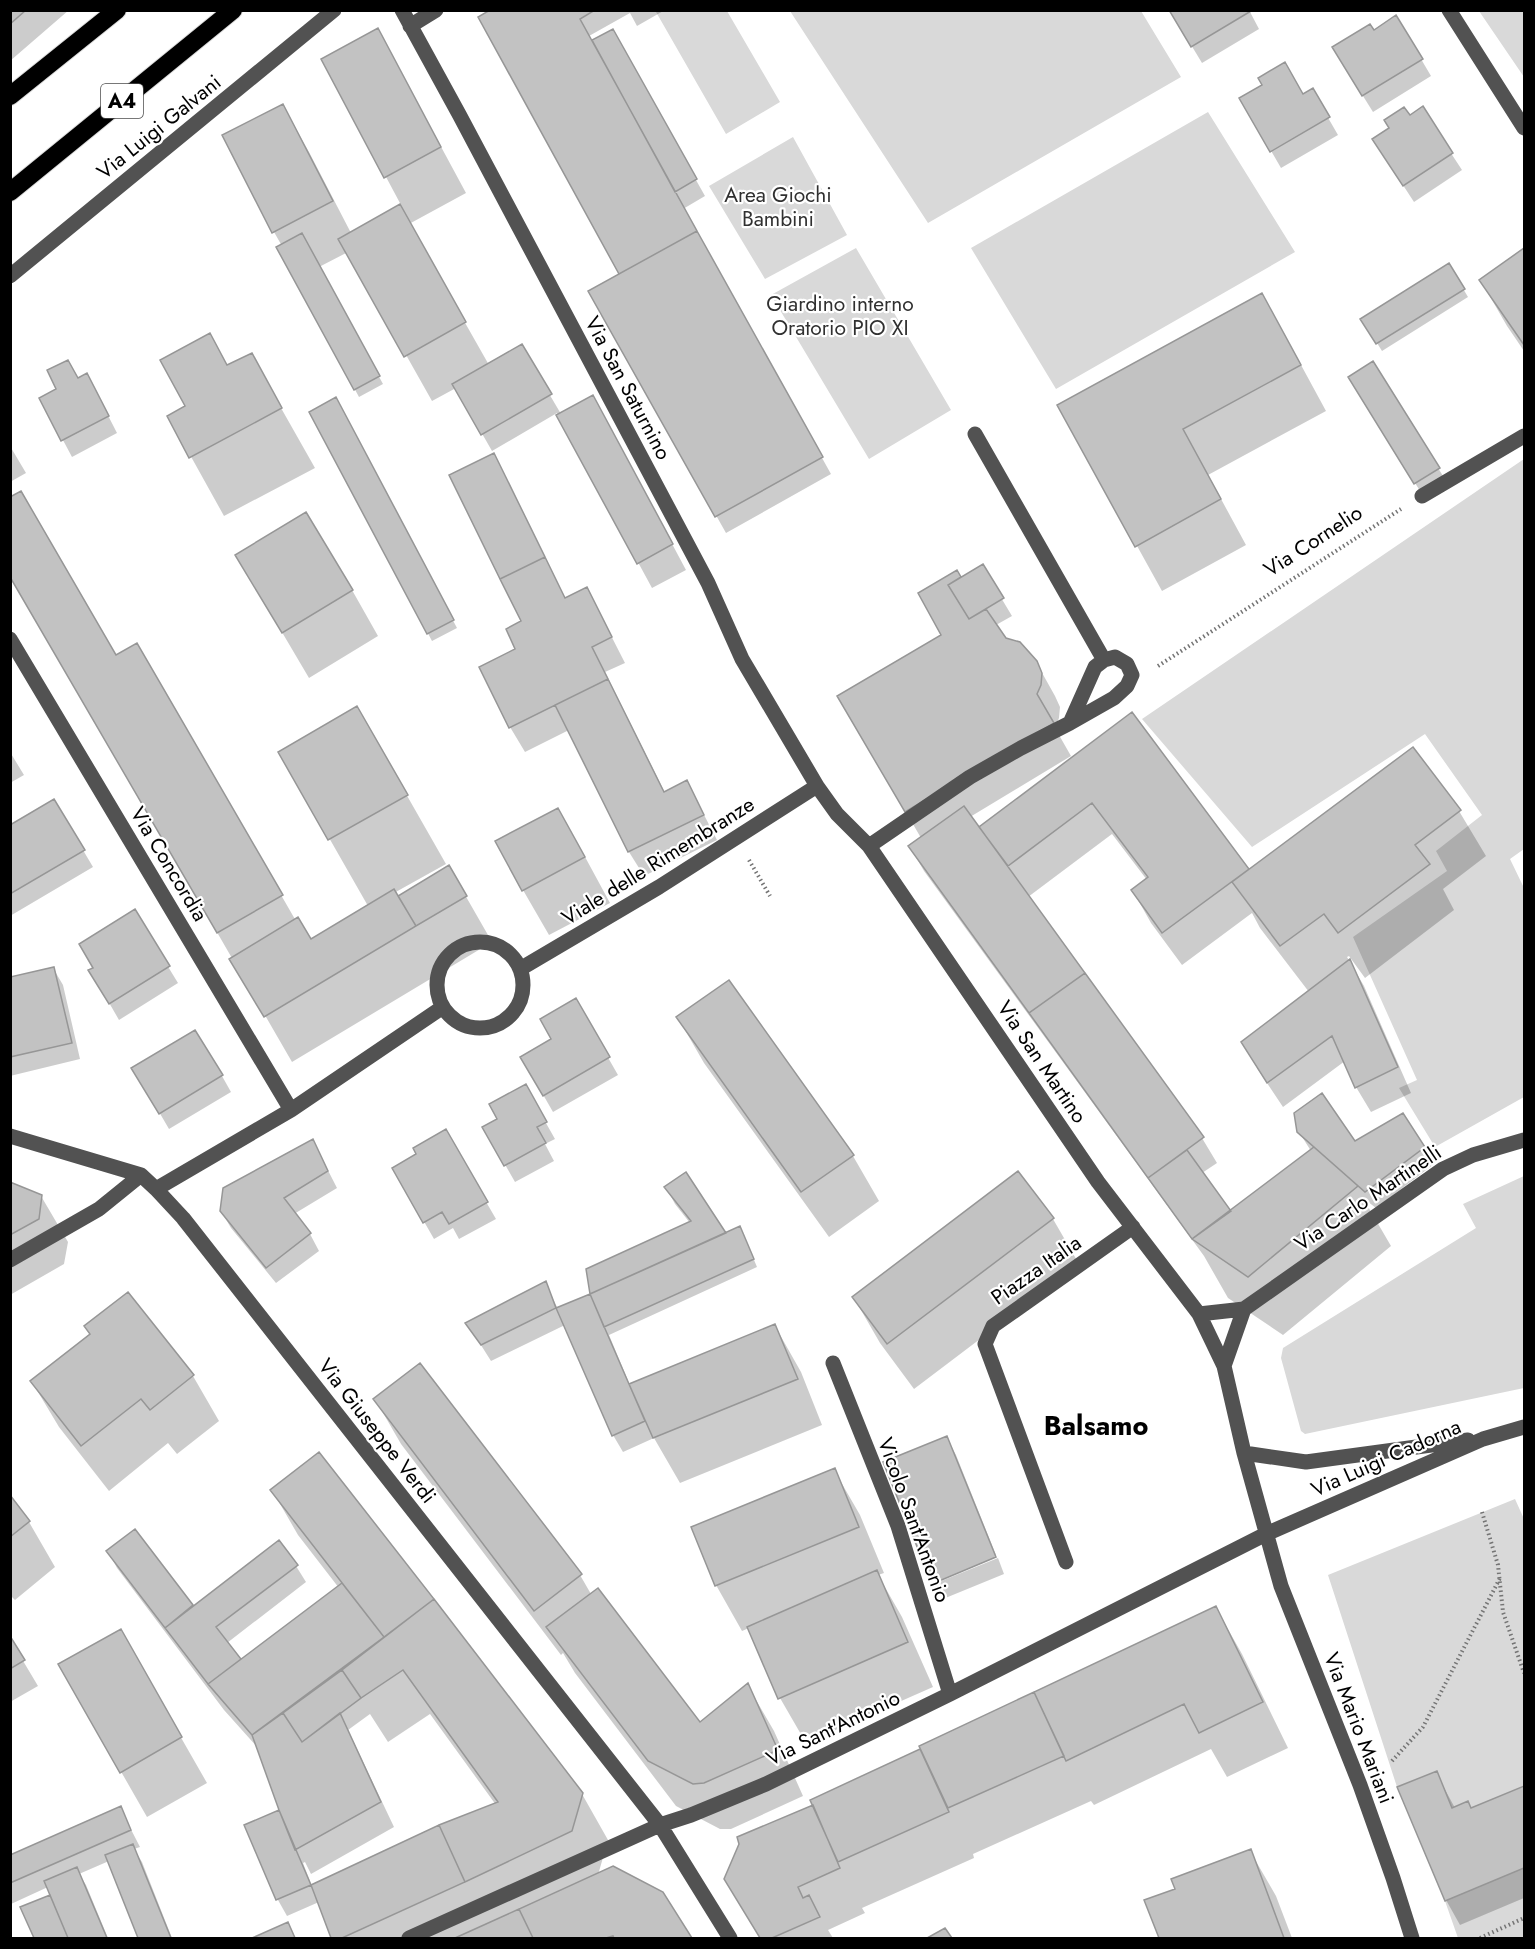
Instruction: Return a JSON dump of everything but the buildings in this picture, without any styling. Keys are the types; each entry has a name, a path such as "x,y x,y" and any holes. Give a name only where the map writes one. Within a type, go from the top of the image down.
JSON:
{"highway":[{"path":"10,96 117,10"},
{"name":"A4","path":"10,192 233,10"}],"street":[{"name":"Via Luigi Galvani","path":"10,276 334,10"},
{"name":"Via San Saturnino","path":"402,10 708,583 742,659 817,786"},
{"path":"410,26 436,10"},
{"path":"1449,10 1524,128"},
{"path":"975,434 1104,660"},
{"path":"1422,496 1524,436"},
{"name":"Via Concordia","path":"10,639 291,1110"},
{"path":"869,846 970,777 1071,723 1114,698 1127,686 1132,675 1127,664 1115,657 1104,660 1095,667 1071,723"},
{"name":"Viale delle Rimembranze","path":"520,969 659,887 817,786"},
{"name":"Via San Martino","path":"817,786 837,814 869,846 1098,1182 1199,1314 1224,1366"},
{"path":"474,942 489,942 502,948 513,957 520,969 523,983 515,1010 505,1019 493,1026 478,1027 453,1018 443,1007 438,994 437,980 441,966 449,955 461,946 474,942"},
{"path":"156,1189 291,1110 443,1007"},
{"name":"Via Giuseppe Verdi","path":"10,1136 141,1175 183,1218 660,1825 730,1938"},
{"name":"Via Carlo Martinelli","path":"1199,1314 1244,1308 1443,1169 1473,1155 1524,1140"},
{"path":"10,1260 99,1209 141,1175"},
{"name":"Piazza Italia","path":"1066,1562 985,1344 993,1326 1133,1227"},
{"path":"1244,1308 1224,1366 1244,1454 1266,1534"},
{"name":"Vicolo Sant'Antonio","path":"833,1363 898,1526 950,1694"},
{"name":"Via Luigi Cadorna","path":"1266,1534 1483,1438 1524,1427"},
{"path":"1244,1454 1306,1462 1483,1438"},
{"name":"Via Sant'Antonio","path":"409,1938 660,1825 692,1815 766,1784 1266,1534"},
{"name":"Via Mario Mariani","path":"1266,1534 1281,1586 1360,1785 1412,1938"}],"path":[{"name":"Via Cornelio","path":"1127,686 1422,496"},
{"path":"737,838 770,896"},
{"path":"1482,1512 1498,1565 1503,1612 1524,1673"},
{"path":"1392,1761 1423,1727 1500,1578"},
{"path":"1480,1938 1524,1918"}],"green space":[{"path":"727,11 780,102 726,134 656,12"},
{"path":"790,11 1141,11 1181,77 928,223"},
{"path":"1479,11 1524,11 1524,77"},
{"path":"1208,112 1295,252 1056,389 971,248"},
{"name":"Area Giochi Bambini","path":"793,137 847,235 765,279 709,186"},
{"name":"Giardino interno Oratorio PIO XI","path":"856,248 951,410 869,459 771,295"},
{"path":"1524,459 1524,849 1510,859 1524,888 1524,1097 1435,1147 1399,1088 1417,1080 1353,937 1447,871 1436,851 1482,815 1425,734 1252,847 1142,719"},
{"path":"1524,1176 1524,1388 1305,1434 1301,1431 1281,1358 1283,1348 1476,1228 1463,1204"},
{"path":"1515,1499 1524,1519 1524,1938 1458,1938 1445,1901 1397,1787 1328,1575"}],"district":[{"name":"Balsamo","path":"1096,1425"}]}
